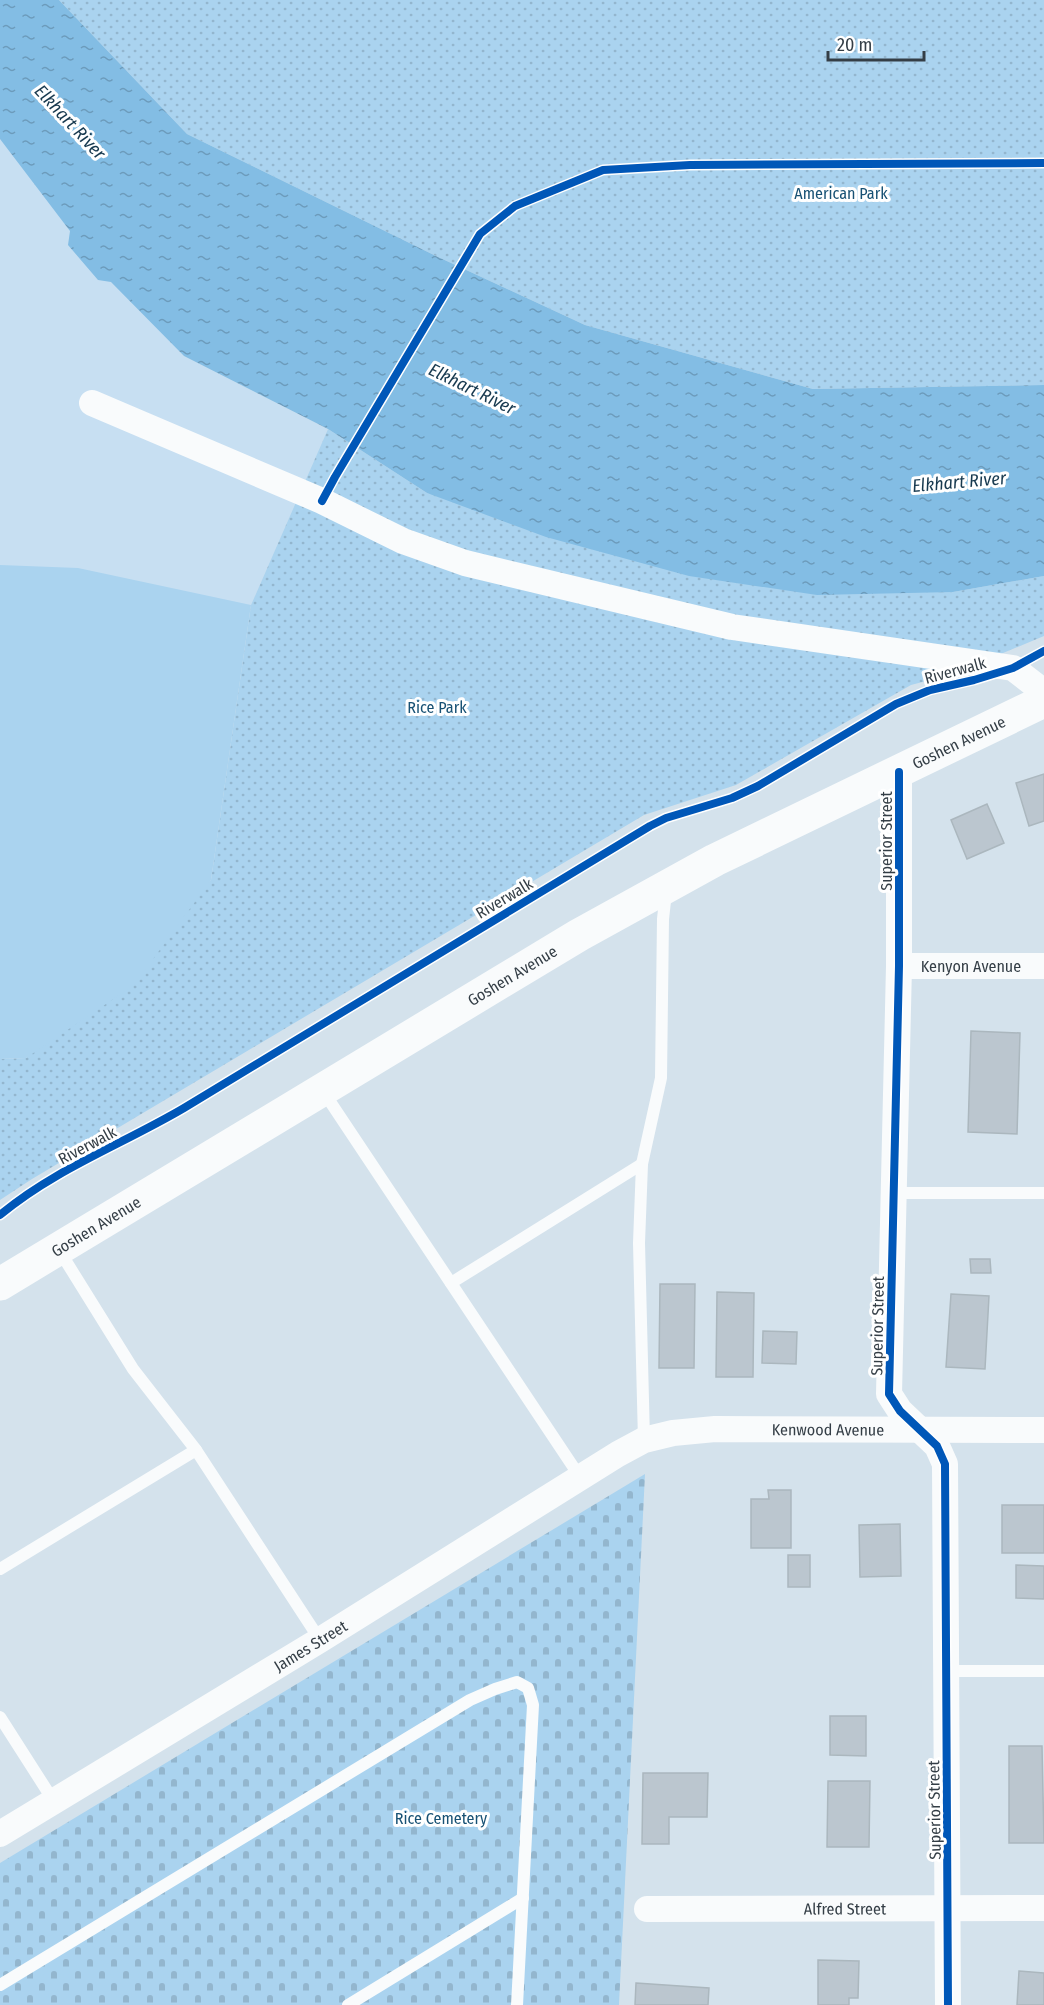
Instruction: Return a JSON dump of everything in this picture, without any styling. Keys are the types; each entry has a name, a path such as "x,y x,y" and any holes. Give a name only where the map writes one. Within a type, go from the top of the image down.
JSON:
{"main road":[{"name":"Goshen Avenue","path":"0,1284 579,935 715,860 1044,700"}],"street":[{"path":"93,403 322,501 403,542 465,563 732,627 1013,668 1044,692"},
{"name":"Superior Street","path":"899,772 899,966 889,1394 900,1411 937,1446 945,1464 948,2005"},
{"name":"Kenyon Avenue","path":"899,966 1044,966"},
{"name":"Kenwood Avenue","path":"618,1455 644,1440 673,1433 715,1429 1044,1430"},
{"name":"James Street","path":"0,1834 320,1640 618,1455"},
{"name":"Alfred Street","path":"647,1909 1044,1908"}],"lane":[{"path":"644,1440 639,1243 642,1164 661,1078 663,919 666,888"},
{"path":"322,1089 580,1477"},
{"path":"451,1283 642,1164"},
{"path":"894,1193 1044,1193"},
{"path":"59,1249 134,1369 196,1450 320,1640"},
{"path":"0,1569 196,1450"},
{"path":"946,1671 1044,1671"},
{"path":"0,1985 470,1700 517,1682 528,1688 533,1705 517,2005"},
{"path":"0,1717 53,1800"},
{"path":"348,2005 523,1898"}],"shaded area":[{"path":"0,139 184,356 328,429 251,605 0,1059"}],"green space":[{"name":"American Park","path":"59,0 1044,0 1044,385 813,389 585,325 436,256 187,134"},
{"name":"Rice Park","path":"328,429 427,493 953,592 1044,576 1044,636 953,674 911,685 736,785 644,815 0,1200 0,1059 26,1058 211,880 251,605"},
{"path":"0,565 78,568 251,605 211,880 134,985 26,1058 0,1059"},
{"name":"Rice Cemetery","path":"645,1474 619,2005 0,2005 0,1863"}],"water":[{"name":"Elkhart River","path":"0,0 59,0 187,134 436,256 585,325 813,389 1044,385 1044,576 953,592 817,595 689,576 546,537 427,493 328,429 184,356 111,282 98,280 68,245 70,231 0,139"}],"building":[{"path":"1044,774 1044,821 1029,826 1016,783"},
{"path":"987,804 1004,843 967,859 951,820"},
{"path":"971,1031 1020,1033 1017,1134 968,1132"},
{"path":"970,1259 990,1259 991,1273 971,1273"},
{"path":"660,1284 695,1284 694,1368 659,1368"},
{"path":"717,1292 754,1293 753,1377 716,1377"},
{"path":"951,1294 989,1296 985,1369 946,1367"},
{"path":"763,1331 797,1332 796,1364 762,1363"},
{"path":"768,1490 791,1490 791,1548 751,1548 751,1499 769,1499"},
{"path":"1002,1505 1044,1505 1044,1553 1002,1553"},
{"path":"900,1524 901,1576 860,1577 859,1525"},
{"path":"788,1555 810,1555 810,1587 788,1587"},
{"path":"1016,1565 1044,1566 1044,1599 1016,1598"},
{"path":"830,1716 866,1716 866,1756 830,1755"},
{"path":"1009,1746 1042,1746 1044,1843 1009,1843"},
{"path":"643,1773 708,1773 707,1817 669,1817 669,1844 642,1844"},
{"path":"828,1781 870,1781 869,1847 827,1847"},
{"path":"818,1960 859,1961 858,1998 849,1998 849,2005 818,2005"},
{"path":"1019,1971 1044,1973 1044,2005 1017,2005"},
{"path":"636,1983 709,1988 708,2005 635,2005"}],"cycle path":[{"path":"322,501 480,234 515,206 603,170 690,165 1044,163"},
{"name":"Riverwalk","path":"0,1215 66,1170 184,1108 650,826 666,818 732,798 758,786 896,704 930,690 1013,668 1044,651"},
{"path":"899,772 899,966 889,1394 900,1411 937,1446 945,1464 948,2005"}]}
